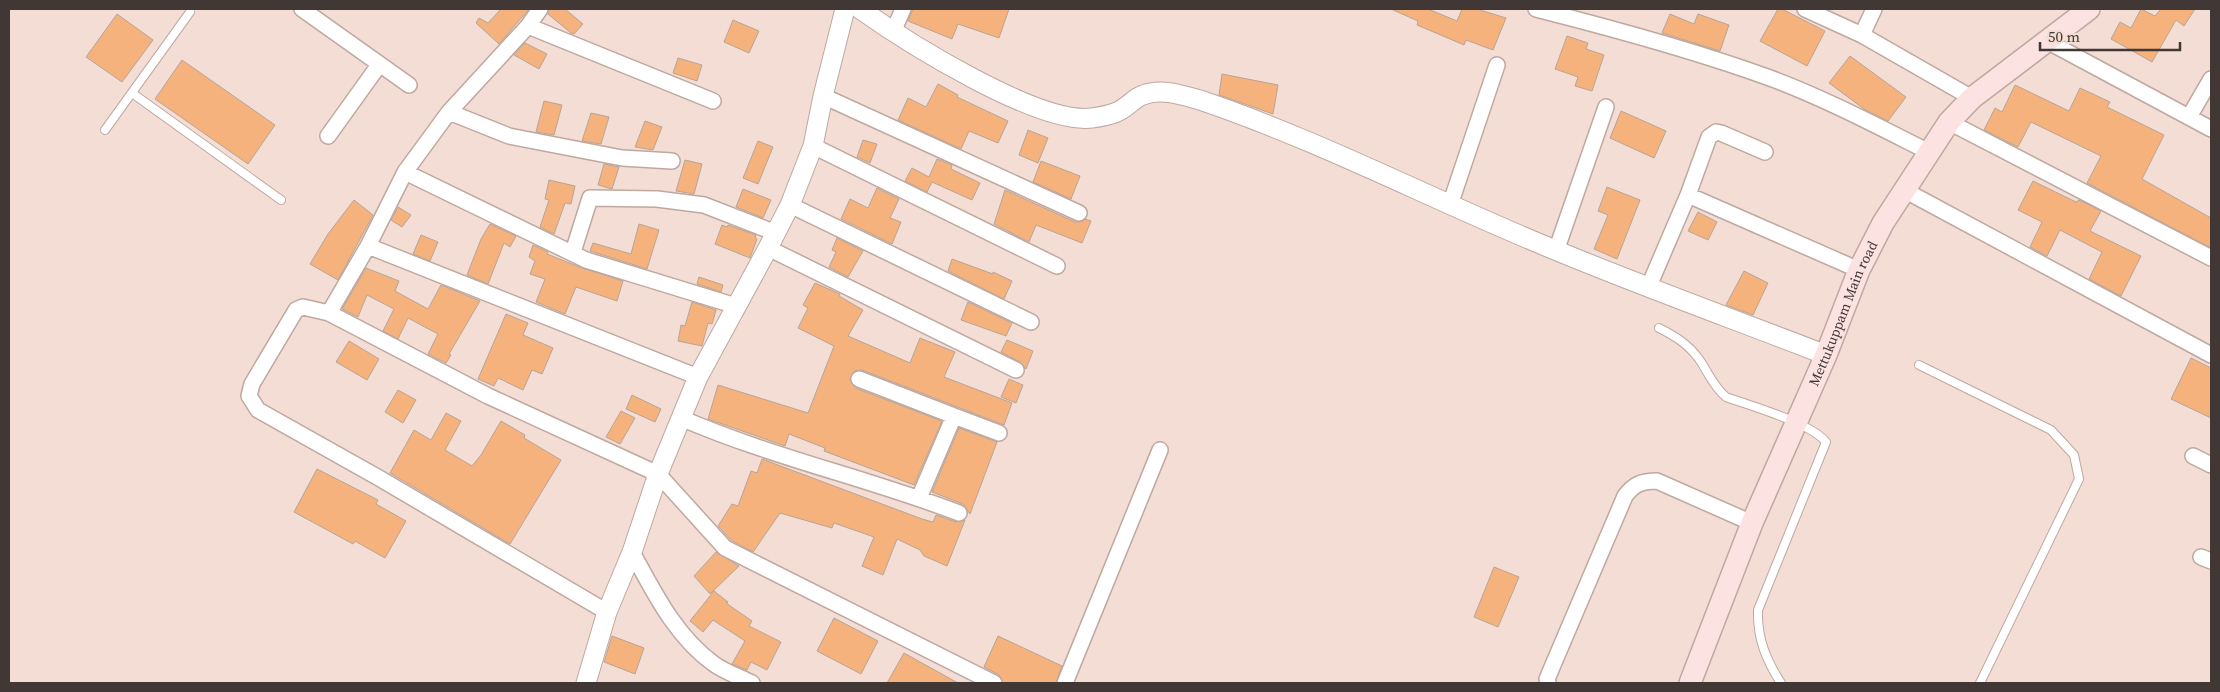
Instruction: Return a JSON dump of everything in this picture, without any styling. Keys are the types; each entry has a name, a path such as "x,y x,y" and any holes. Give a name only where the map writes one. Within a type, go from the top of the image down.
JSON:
{"main road":[{"name":"Mettukuppam Main road","path":"1690,683 1752,523 1826,355 1859,270 1883,223 1949,122 1972,98 2089,9"}],"street":[{"path":"302,9 409,85"},
{"path":"329,313 368,246 405,172 449,112 528,26 540,9"},
{"path":"586,683 607,612 632,552 658,474 698,377 772,241 790,205 814,146 823,96 845,9"},
{"path":"860,9 893,32 992,88 1029,104 1063,115 1090,119 1117,112 1142,95 1166,91 1199,100 1275,128 1556,251 1826,355"},
{"path":"893,32 903,9"},
{"path":"1536,9 1655,40 1772,78 1857,116 1929,152"},
{"path":"1806,9 1862,35 1972,98"},
{"path":"1862,35 1874,9"},
{"path":"528,26 713,101"},
{"path":"2046,40 2211,129"},
{"path":"328,136 380,65"},
{"path":"1450,205 1497,65"},
{"path":"2189,118 2211,79"},
{"path":"823,96 1079,214"},
{"path":"1556,251 1606,107"},
{"path":"449,112 509,136 622,158 672,161"},
{"path":"1949,122 2211,258"},
{"path":"1649,286 1712,133 1721,133 1765,152"},
{"path":"814,146 1057,266"},
{"path":"405,172 573,252 586,260 736,306"},
{"path":"1904,190 2211,355"},
{"path":"1688,195 1859,270"},
{"path":"573,252 590,198 657,199 704,205 1016,370"},
{"path":"790,205 1031,322"},
{"path":"368,246 698,377"},
{"path":"607,612 379,478 258,410 249,396 252,384 296,310 304,306 329,313 488,396 658,474 725,548 994,683"},
{"path":"859,378 998,433"},
{"path":"920,498 954,416"},
{"path":"681,418 720,435 920,498 959,513"},
{"path":"1065,683 1160,450"},
{"path":"2193,456 2211,465"},
{"path":"1548,683 1547,679 1566,633 1625,496 1631,488 1640,482 1657,481 1752,523"},
{"path":"632,552 665,612 689,641 714,664 752,683"}],"lane":[{"path":"105,130 188,10"},
{"path":"132,93 281,200"},
{"path":"1659,328 1688,345 1699,358 1717,390 1726,396 1796,423 1820,435 1826,442 1758,610 1759,637 1768,662 1782,683"},
{"path":"1919,364 2051,430 2074,455 2079,479 1980,683"}],"building":[{"path":"501,9 529,9 499,44 476,23 479,18 488,23"},
{"path":"549,9 565,9 583,24 574,34 571,33 548,14"},
{"path":"913,9 1009,9 999,38 958,24 952,39 908,21"},
{"path":"1391,9 1428,9 1457,21 1462,9 1477,9 1506,18 1493,50 1466,40 1464,45 1417,25 1418,21"},
{"path":"1778,9 1782,9 1825,31 1807,66 1760,41"},
{"path":"2141,9 2155,16 2160,10 2158,9 2195,9 2184,26 2176,20 2152,62 2111,39 2120,22 2131,28"},
{"path":"117,14 153,40 122,82 86,57"},
{"path":"1670,14 1694,24 1698,14 1729,25 1720,51 1662,33"},
{"path":"733,20 759,31 749,53 724,42"},
{"path":"1567,36 1588,43 1586,49 1604,55 1592,91 1575,86 1578,77 1555,69"},
{"path":"525,43 547,54 539,69 514,55"},
{"path":"1850,56 1906,97 1888,121 1864,109 1829,83"},
{"path":"678,58 702,65 697,81 673,73"},
{"path":"182,60 275,125 248,164 155,99"},
{"path":"1222,74 1278,85 1273,114 1219,95"},
{"path":"938,84 958,95 957,97 1008,121 998,143 969,131 961,149 898,120 908,98 926,107"},
{"path":"2015,85 2069,111 2080,88 2110,102 2107,107 2164,135 2142,179 2211,218 2211,248 2087,183 2101,156 2031,122 2018,147 1984,130 1995,108 2002,112"},
{"path":"544,101 562,105 554,135 536,132"},
{"path":"1621,111 1666,131 1654,158 1610,138"},
{"path":"591,113 609,117 601,144 582,141"},
{"path":"645,121 662,127 653,150 635,147"},
{"path":"1028,130 1048,138 1038,163 1019,155"},
{"path":"863,140 877,144 870,163 857,157"},
{"path":"758,141 773,147 758,184 743,178"},
{"path":"937,159 952,165 951,169 980,183 972,200 932,182 927,192 905,181 912,168 929,177"},
{"path":"685,160 702,164 694,194 676,191"},
{"path":"1041,161 1080,176 1071,199 1033,182"},
{"path":"604,164 619,167 612,189 598,185"},
{"path":"549,180 575,186 571,204 565,203 554,234 540,227 549,200 545,199"},
{"path":"2033,181 2076,202 2079,200 2101,211 2090,231 2141,256 2121,296 2089,279 2102,252 2060,230 2047,256 2030,247 2042,222 2018,210"},
{"path":"1607,187 1640,200 1617,259 1594,249 1608,215 1598,211"},
{"path":"877,188 899,199 890,218 901,222 892,244 841,219 850,199 868,208"},
{"path":"743,189 771,200 763,218 736,207"},
{"path":"1005,190 1075,222 1085,219 1091,221 1082,243 1036,225 1029,242 994,224"},
{"path":"354,200 373,215 338,280 310,264 328,234"},
{"path":"398,207 411,215 402,227 391,220"},
{"path":"1698,212 1717,222 1708,240 1688,231"},
{"path":"490,224 516,236 510,247 504,243 488,284 467,275 481,239"},
{"path":"639,224 659,230 647,269 590,251 593,243 631,254"},
{"path":"722,225 727,227 728,225 756,235 755,238 757,239 750,258 715,244"},
{"path":"421,235 438,242 430,261 413,254"},
{"path":"837,238 863,251 848,277 829,267 836,252 832,250"},
{"path":"533,245 548,252 547,254 582,268 623,281 617,301 576,287 565,314 536,302 545,279 530,274 535,261 529,257"},
{"path":"952,259 993,274 993,272 1012,281 1004,299 948,271"},
{"path":"366,268 399,281 395,291 428,309 441,285 480,301 449,354 451,355 446,363 428,354 438,334 408,318 398,339 383,331 394,309 367,295 358,317 342,309"},
{"path":"1744,271 1768,283 1753,315 1726,305"},
{"path":"699,277 723,285 721,292 697,284"},
{"path":"815,283 840,294 839,296 863,310 848,336 910,363 920,338 955,352 944,377 1012,403 1004,425 862,370 854,371 850,380 855,388 942,421 914,485 824,451 825,448 789,434 785,446 708,419 718,385 808,413 834,346 798,328 808,308 803,305"},
{"path":"692,302 716,310 712,324 708,323 702,346 678,341 681,325 685,326"},
{"path":"968,302 1012,323 1006,336 961,320"},
{"path":"506,314 528,323 523,335 553,348 542,374 532,370 523,390 498,378 494,386 478,379"},
{"path":"1007,340 1033,351 1026,369 1020,362 1001,352"},
{"path":"349,341 379,359 367,380 336,362"},
{"path":"2191,358 2211,368 2211,418 2171,399"},
{"path":"1009,379 1023,385 1016,403 1001,397"},
{"path":"398,390 416,400 403,423 385,412"},
{"path":"632,395 661,409 655,422 626,409"},
{"path":"621,411 635,418 620,444 606,437"},
{"path":"446,413 461,421 445,450 472,466 481,455 501,421 525,435 524,438 561,460 510,544 390,473 414,430 431,440"},
{"path":"959,428 997,442 970,514 963,504 932,492"},
{"path":"762,459 922,519 933,522 936,515 956,522 965,520 947,566 924,556 920,550 897,539 883,575 862,566 874,537 834,523 832,528 780,513 753,552 731,540 718,526 732,504 738,506 751,471 757,473"},
{"path":"317,469 378,500 376,504 406,521 385,558 355,541 353,544 294,512"},
{"path":"716,552 739,566 710,594 694,576"},
{"path":"1494,567 1519,577 1498,627 1474,617"},
{"path":"714,591 728,602 726,603 752,621 749,626 781,642 767,670 751,662 747,670 732,664 745,641 713,620 703,632 690,621"},
{"path":"834,618 878,641 861,674 817,651"},
{"path":"612,636 644,648 635,674 604,662"},
{"path":"998,636 1062,666 1056,683 1003,683 999,675 984,667"},
{"path":"904,653 958,683 887,683"}]}
